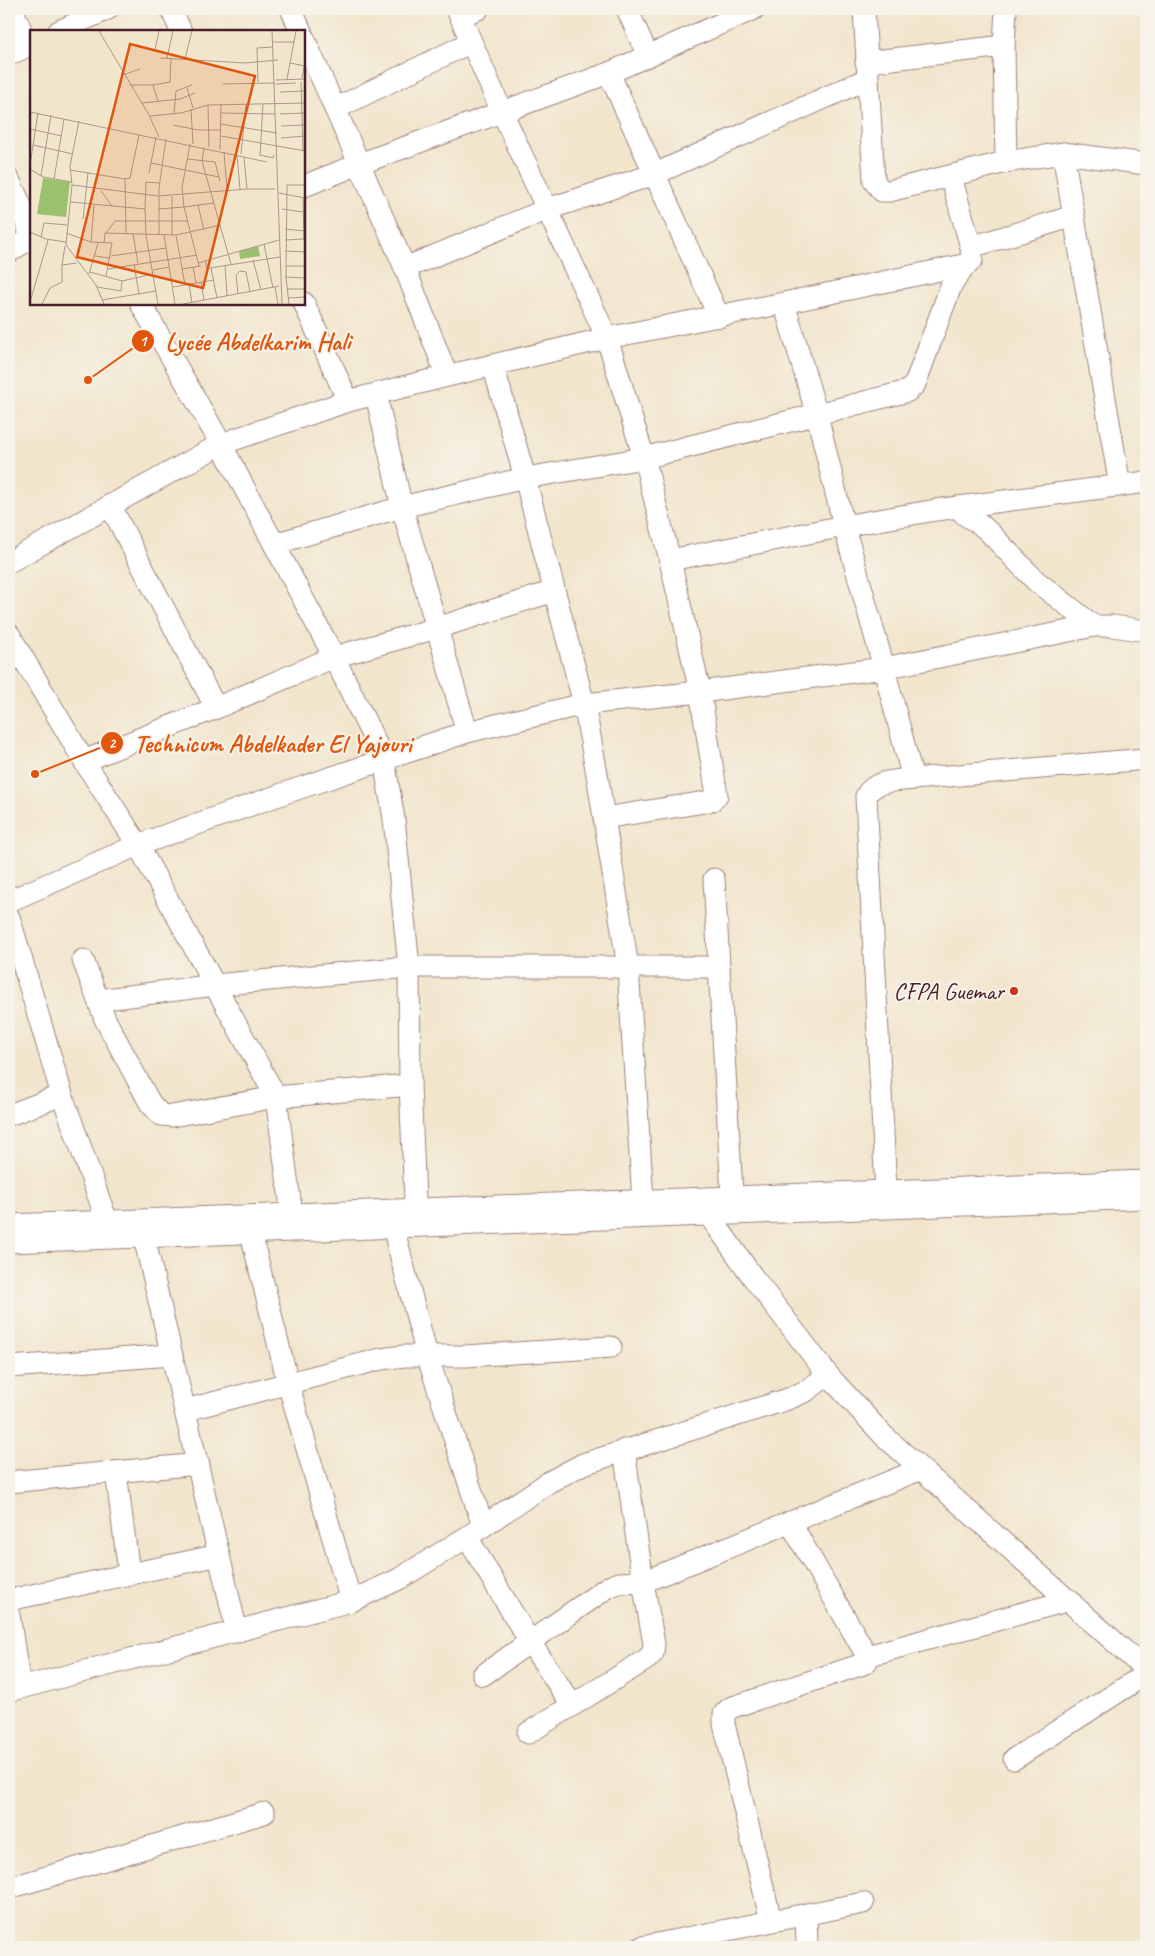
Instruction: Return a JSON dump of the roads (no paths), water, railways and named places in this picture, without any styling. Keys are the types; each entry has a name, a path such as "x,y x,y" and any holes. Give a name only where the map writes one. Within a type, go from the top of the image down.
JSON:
{"street":[{"path":"9,55 30,45 12,9"},
{"path":"63,30 108,9"},
{"path":"171,9 181,30"},
{"path":"291,9 301,30"},
{"path":"627,9 648,56"},
{"path":"305,186 609,73 754,9"},
{"path":"864,9 874,181 882,191 950,177 1006,162 1064,153 1146,164"},
{"path":"1006,9 1004,46 1006,162"},
{"path":"465,11 471,42 607,338 644,458 670,560 700,692 718,796 713,800 704,802 604,818"},
{"path":"305,40 405,268 447,376"},
{"path":"335,109 471,42"},
{"path":"405,268 548,209 655,174 867,70 1004,46"},
{"path":"609,73 719,317"},
{"path":"1064,153 1120,486"},
{"path":"274,544 402,507 525,478 644,458 908,391 913,388 951,286 968,256 950,177"},
{"path":"9,180 25,201 30,232"},
{"path":"9,562 221,444 348,401 607,338 784,303 968,256 1074,216"},
{"path":"9,252 30,239"},
{"path":"784,303 817,415 844,526 884,668 912,779"},
{"path":"142,305 221,444 334,658 384,760 394,819 409,967 410,1085 415,1218"},
{"path":"305,305 348,401"},
{"path":"493,365 525,478 584,704 628,967 644,1210"},
{"path":"376,395 402,507 467,732"},
{"path":"670,560 844,526 958,507 1146,482"},
{"path":"110,505 216,708"},
{"path":"958,507 990,533 1036,580 1094,626"},
{"path":"84,761 334,658 554,591"},
{"path":"9,900 138,845 384,760 467,732 584,704 700,692 884,668 1094,626 1113,626 1146,631"},
{"path":"9,634 84,761 138,845 276,1097 292,1215"},
{"path":"886,1191 866,796 869,789 875,785 912,779 1146,759"},
{"path":"714,879 733,1206"},
{"path":"9,918 62,1095 107,1222"},
{"path":"83,960 105,1019 150,1103 161,1115 172,1116 276,1097 410,1085"},
{"path":"98,1000 215,985 409,967 719,967"},
{"path":"9,1115 62,1095"},
{"path":"644,1210 709,1215 733,1206 886,1191 1146,1180"},
{"path":"9,1226 292,1215 415,1218 733,1206 1146,1198"},
{"path":"709,1215 752,1276 828,1375 883,1435 1070,1600 1146,1672 1014,1759"},
{"path":"9,1242 393,1227 415,1218"},
{"path":"393,1227 475,1532 530,1642 572,1704"},
{"path":"251,1234 288,1383 351,1601"},
{"path":"144,1237 199,1464 237,1632"},
{"path":"186,1410 380,1359 427,1355 465,1356 611,1347"},
{"path":"9,1367 172,1355"},
{"path":"9,1615 14,1690 351,1601 399,1579 566,1472 624,1450 788,1399 806,1391 828,1375"},
{"path":"528,1733 647,1659 653,1653 654,1644 642,1582 624,1450"},
{"path":"9,1482 199,1464"},
{"path":"484,1675 608,1587 619,1583 642,1582 921,1469"},
{"path":"116,1472 129,1574"},
{"path":"771,1921 724,1724 724,1714 730,1708 863,1664 867,1661 867,1656 790,1522"},
{"path":"9,1600 219,1555"},
{"path":"867,1656 1070,1600"},
{"path":"9,1888 264,1813"},
{"path":"643,1947 863,1903"},
{"path":"806,1914 808,1947"}],"place":[{"name":"Lycée Abdelkarim Hali","path":"88,380"},
{"name":"Technicum Abdelkader El Yajouri","path":"35,774"},
{"name":"CFPA Guemar","path":"1014,991"}]}
